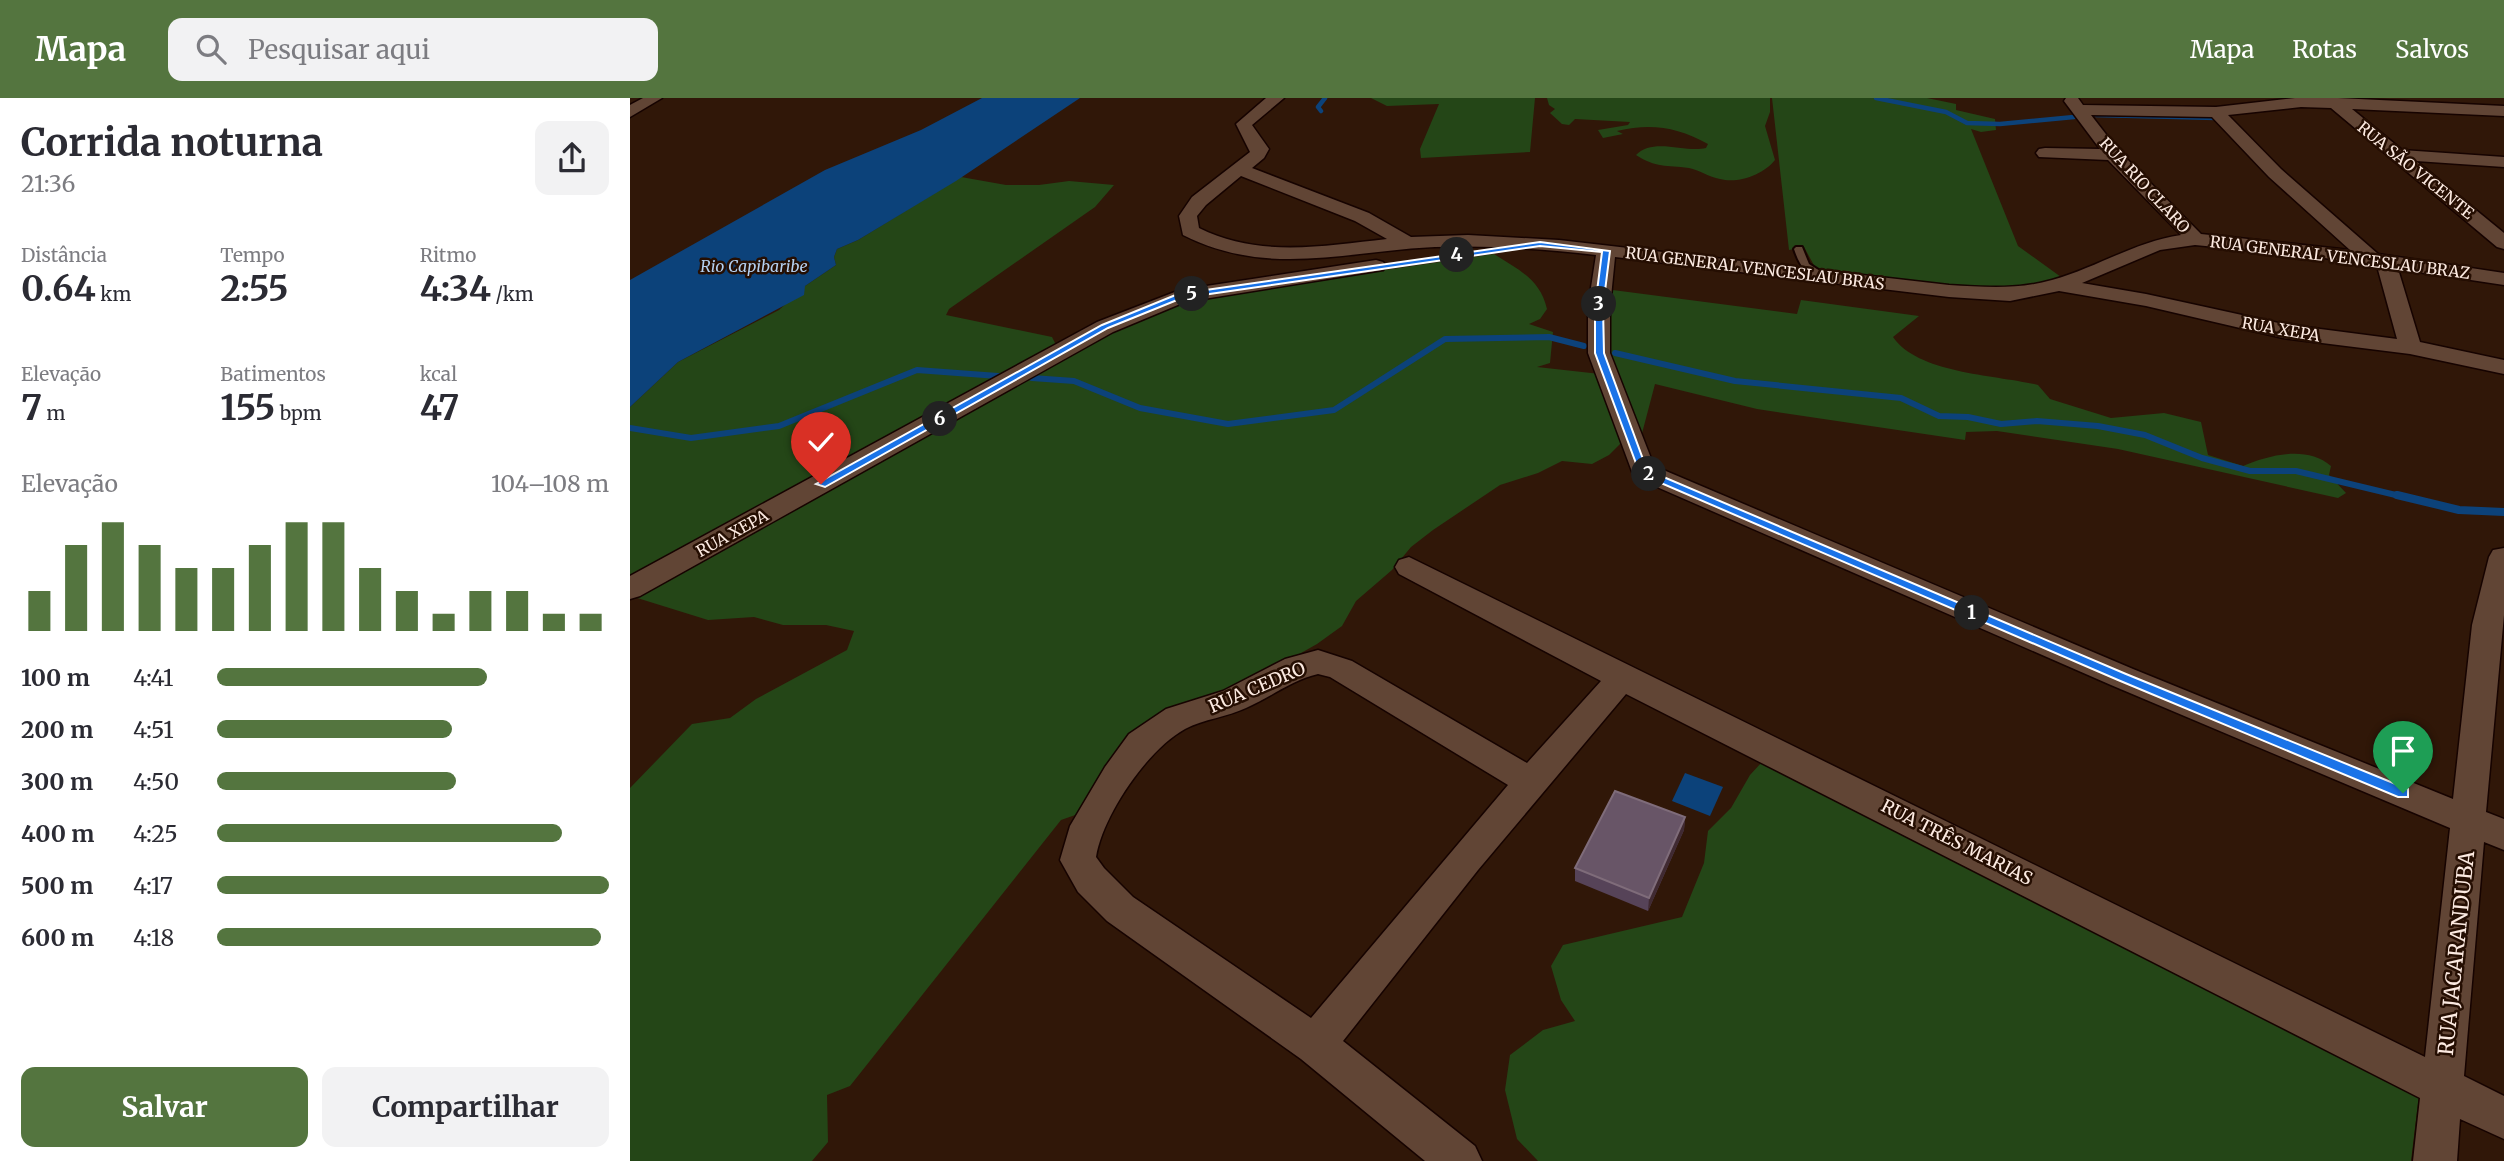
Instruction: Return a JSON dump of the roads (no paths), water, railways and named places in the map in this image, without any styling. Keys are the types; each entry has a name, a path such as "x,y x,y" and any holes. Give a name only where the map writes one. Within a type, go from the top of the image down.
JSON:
{"street":[{"path":"630,112 653,98"},
{"path":"1276,98 1244,124 1245,130 1260,149 1239,169 1362,217 1408,243"},
{"path":"2075,104 2216,112 2330,100 2504,111"},
{"name":"RUA SÃO VICENTE","path":"2330,100 2504,243"},
{"name":"RUA RIO CLARO","path":"2075,104 2113,155 2195,239"},
{"path":"2216,112 2275,173 2379,259 2404,318 2410,347"},
{"path":"2044,153 2113,155"},
{"path":"2397,155 2504,162"},
{"name":"RUA GENERAL VENCESLAU BRAS","path":"1239,169 1199,201 1188,216 1190,231 1208,242 1233,249 1295,254 1408,243 1511,241 1949,291 2010,295 2059,285"},
{"name":"RUA GENERAL VENCESLAU BRAZ","path":"2059,285 2155,245 2195,239 2379,259 2504,279"},
{"name":"RUA XEPA","path":"630,589 1105,327 1155,304 1210,290 1540,244"},
{"path":"1606,251 1599,307 1600,353 1643,471 2122,677 2504,835"},
{"name":"RUA XEPA","path":"2059,285 2146,300 2283,331 2410,347 2504,367"},
{"path":"2010,295 2018,320"},
{"name":"RUA JACARANDUBA","path":"2435,1161 2487,625 2503,556"},
{"name":"RUA TRÊS MARIAS","path":"1409,567 1622,678 2504,1118"},
{"name":"RUA CEDRO","path":"1461,1161 1315,1045 1120,909 1091,880 1078,860 1082,837 1117,777 1141,743 1177,718 1234,700 1296,667 1318,662 1341,669 1530,781"},
{"path":"1315,1045 1530,781 1622,678"}],"lane":[{"path":"1799,250 1802,261 1811,271 1820,275"},
{"path":"1790,258 1802,261"}],"water":[{"name":"Rio Capibaribe","path":"982,98 1080,98 956,181 858,240 837,249 834,257 836,265 805,286 804,295 678,362 630,407 630,280 825,170 921,130"},
{"path":"1685,773 1723,787 1710,816 1672,801"}],"waterway":[{"path":"1321,111 1318,107 1325,98"},
{"path":"1876,98 1946,112 1967,123 2000,124 2074,117"},
{"path":"2096,115 2216,118"},
{"path":"1032,378 1074,381 1140,408 1228,424 1334,410 1445,339 1549,337 1584,346"},
{"path":"1615,353 1735,381 1901,398 1939,416 1968,417 2001,424 2037,421 2098,426 2145,435 2202,458 2250,471 2296,471 2404,497"},
{"path":"630,428 691,438 779,426 917,370 998,376"},
{"path":"2397,495 2459,510 2504,512"}]}
